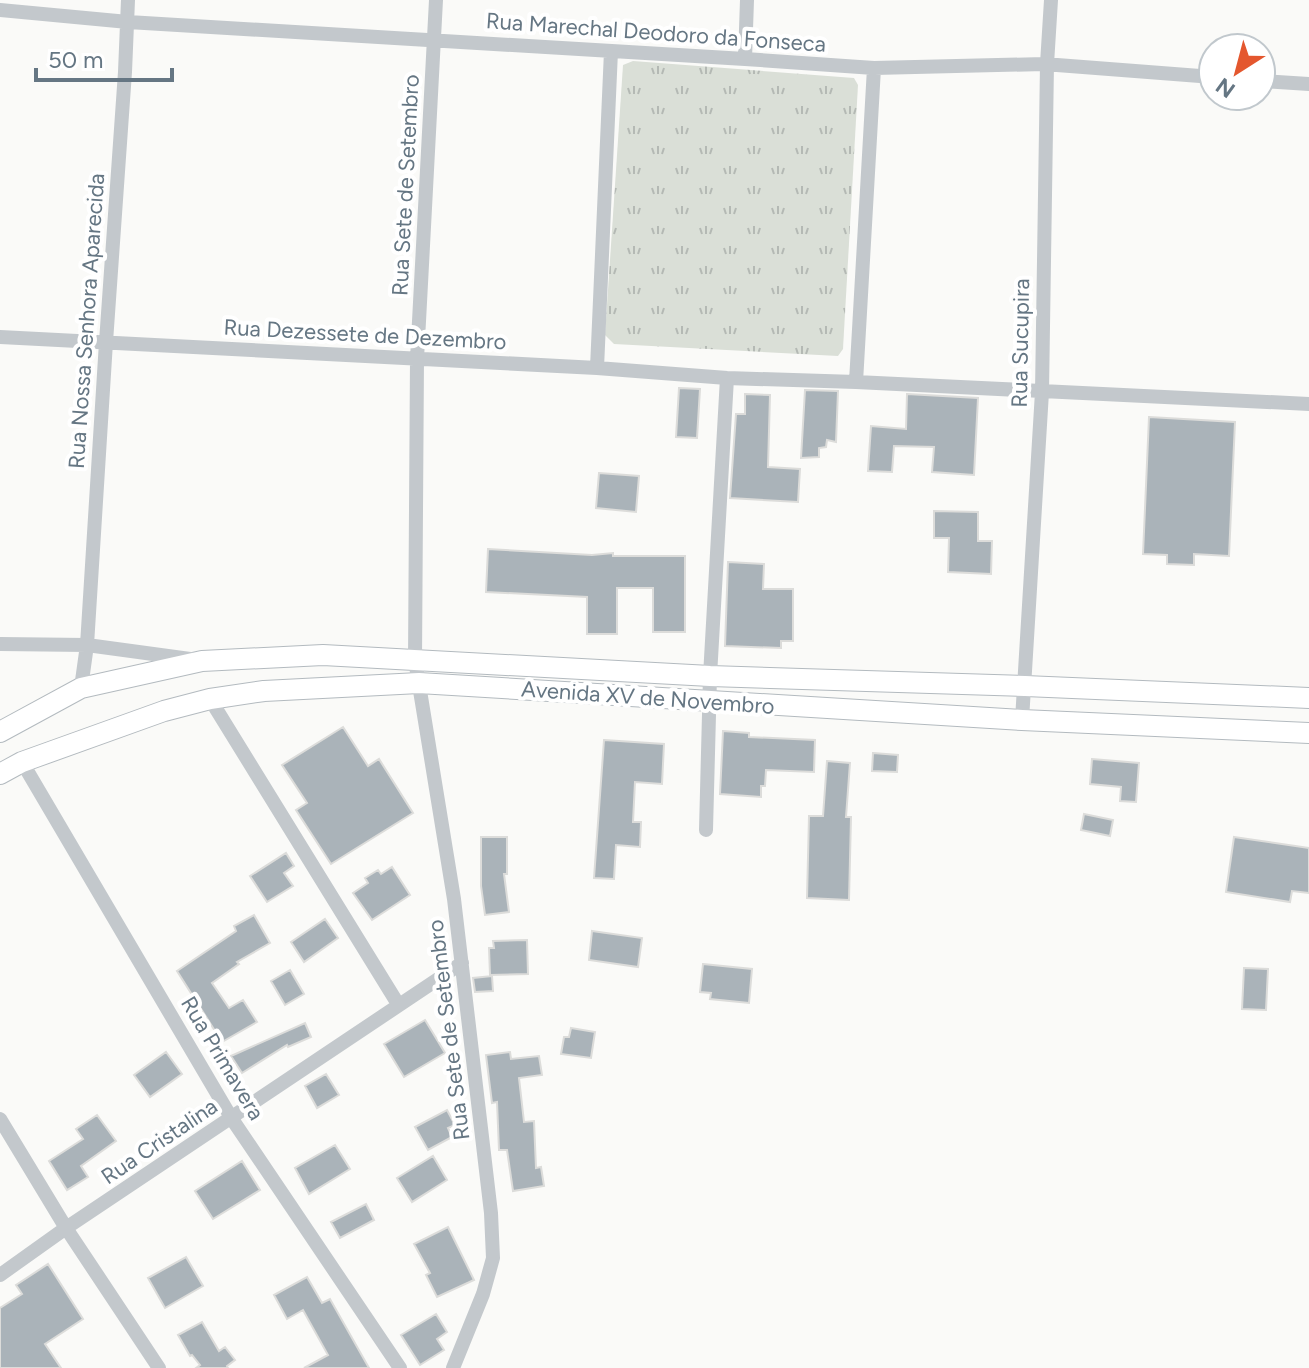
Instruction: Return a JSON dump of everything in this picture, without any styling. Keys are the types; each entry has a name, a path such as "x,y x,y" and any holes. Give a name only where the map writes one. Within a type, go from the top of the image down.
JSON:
{"main road":[{"name":"Avenida XV de Novembro","path":"0,732 81,688 202,661 323,655 710,676 1309,698"},
{"name":"Avenida XV de Novembro","path":"0,774 22,762 164,711 210,699 264,691 419,683 1022,720 1309,733"}],"street":[{"name":"Rua Nossa Senhora Aparecida","path":"81,688 87,645 128,0"},
{"name":"Rua Sete de Setembro","path":"436,0 417,359 415,660 454,899 491,1213 493,1258 483,1294 453,1368"},
{"path":"745,59 747,0"},
{"name":"Rua Sucupira","path":"1022,720 1042,392 1047,64 1051,0"},
{"name":"Rua Marechal Deodoro da Fonseca","path":"0,10 128,22 874,68 1047,64 1197,76"},
{"path":"597,368 611,51"},
{"path":"856,382 874,68"},
{"path":"1277,82 1309,84"},
{"name":"Rua Dezessete de Dezembro","path":"0,337 597,368 727,378 1309,404"},
{"path":"706,830 710,676 727,378"},
{"path":"0,644 87,645 202,661"},
{"path":"210,699 398,1004"},
{"name":"Rua Primavera","path":"22,762 232,1119 400,1368"},
{"name":"Rua Cristalina","path":"0,1275 462,963"},
{"path":"0,1119 66,1228 159,1368"}],"green space":[{"path":"633,61 854,78 858,85 843,349 838,356 614,344 605,335 623,65"}],"building":[{"path":"679,388 700,389 697,438 676,437"},
{"path":"805,390 838,391 836,442 827,440 826,447 819,448 819,457 801,458"},
{"path":"745,394 770,395 768,467 800,469 798,502 730,498 736,414 745,414"},
{"path":"907,394 978,398 974,475 932,472 934,447 894,446 892,472 868,471 871,426 906,429"},
{"path":"1149,417 1235,422 1229,556 1194,554 1194,565 1167,564 1167,555 1143,554"},
{"path":"599,473 639,476 636,512 596,508"},
{"path":"934,511 978,512 978,541 992,541 991,574 948,572 949,538 934,538"},
{"path":"488,549 592,555 613,553 613,556 685,556 685,632 653,632 653,588 617,588 617,634 587,634 587,597 486,592"},
{"path":"728,562 764,564 763,589 793,589 793,641 781,641 781,648 725,646"},
{"path":"343,727 368,766 379,759 413,813 331,864 296,810 307,803 282,765"},
{"path":"723,731 749,733 749,737 815,740 814,772 766,770 761,797 720,794"},
{"path":"604,740 664,744 662,784 635,782 633,822 641,822 640,847 616,845 614,879 594,878"},
{"path":"873,753 898,755 897,772 872,771"},
{"path":"1092,759 1139,763 1136,802 1120,801 1121,787 1090,784"},
{"path":"827,761 850,763 846,817 851,817 849,900 807,898 809,816 823,816"},
{"path":"1084,814 1113,820 1110,836 1081,830"},
{"path":"481,837 507,837 507,874 504,874 509,912 485,915 481,886"},
{"path":"1234,837 1309,848 1309,893 1292,891 1290,902 1226,892"},
{"path":"286,853 294,866 284,873 293,886 267,902 250,876"},
{"path":"392,867 410,895 372,920 353,893 368,883 365,878 378,870 381,874"},
{"path":"254,915 270,943 237,962 239,964 212,983 229,1008 243,1000 257,1022 222,1042 177,971 236,931 234,926"},
{"path":"325,919 338,938 304,962 291,942"},
{"path":"592,931 642,938 638,967 589,960"},
{"path":"527,940 528,974 490,975 489,948 494,948 493,941"},
{"path":"703,964 752,969 749,1003 710,999 711,993 700,992"},
{"path":"1244,968 1268,969 1266,1010 1242,1009"},
{"path":"290,970 304,994 285,1005 271,981"},
{"path":"492,976 493,991 475,992 473,978"},
{"path":"425,1020 445,1053 404,1077 384,1044"},
{"path":"305,1023 311,1037 287,1045 242,1073 231,1056"},
{"path":"571,1028 595,1032 591,1058 561,1054 564,1037 569,1037"},
{"path":"166,1052 182,1074 150,1097 134,1075"},
{"path":"510,1052 511,1059 539,1056 542,1075 519,1078 524,1122 534,1121 536,1168 541,1167 544,1186 513,1191 507,1150 499,1150 497,1102 492,1103 486,1055"},
{"path":"326,1074 339,1095 317,1108 305,1086"},
{"path":"447,1110 455,1125 448,1128 452,1137 428,1150 415,1127"},
{"path":"97,1115 116,1141 81,1166 88,1177 67,1190 49,1161 83,1139 76,1129"},
{"path":"335,1145 350,1169 309,1194 295,1168"},
{"path":"433,1156 447,1180 412,1202 397,1178"},
{"path":"242,1161 260,1190 213,1219 195,1191"},
{"path":"366,1204 374,1220 340,1238 331,1222"},
{"path":"448,1227 474,1280 437,1297 426,1275 430,1273 414,1244"},
{"path":"186,1257 203,1286 165,1308 148,1278"},
{"path":"48,1264 83,1319 45,1344 61,1368 0,1368 0,1308 22,1294 16,1285"},
{"path":"307,1277 322,1303 330,1299 369,1368 304,1368 328,1355 303,1310 287,1319 274,1295"},
{"path":"436,1314 447,1332 437,1339 444,1350 420,1365 401,1335"},
{"path":"202,1322 219,1351 225,1347 235,1360 228,1368 196,1368 200,1365 190,1356 178,1335"}]}
